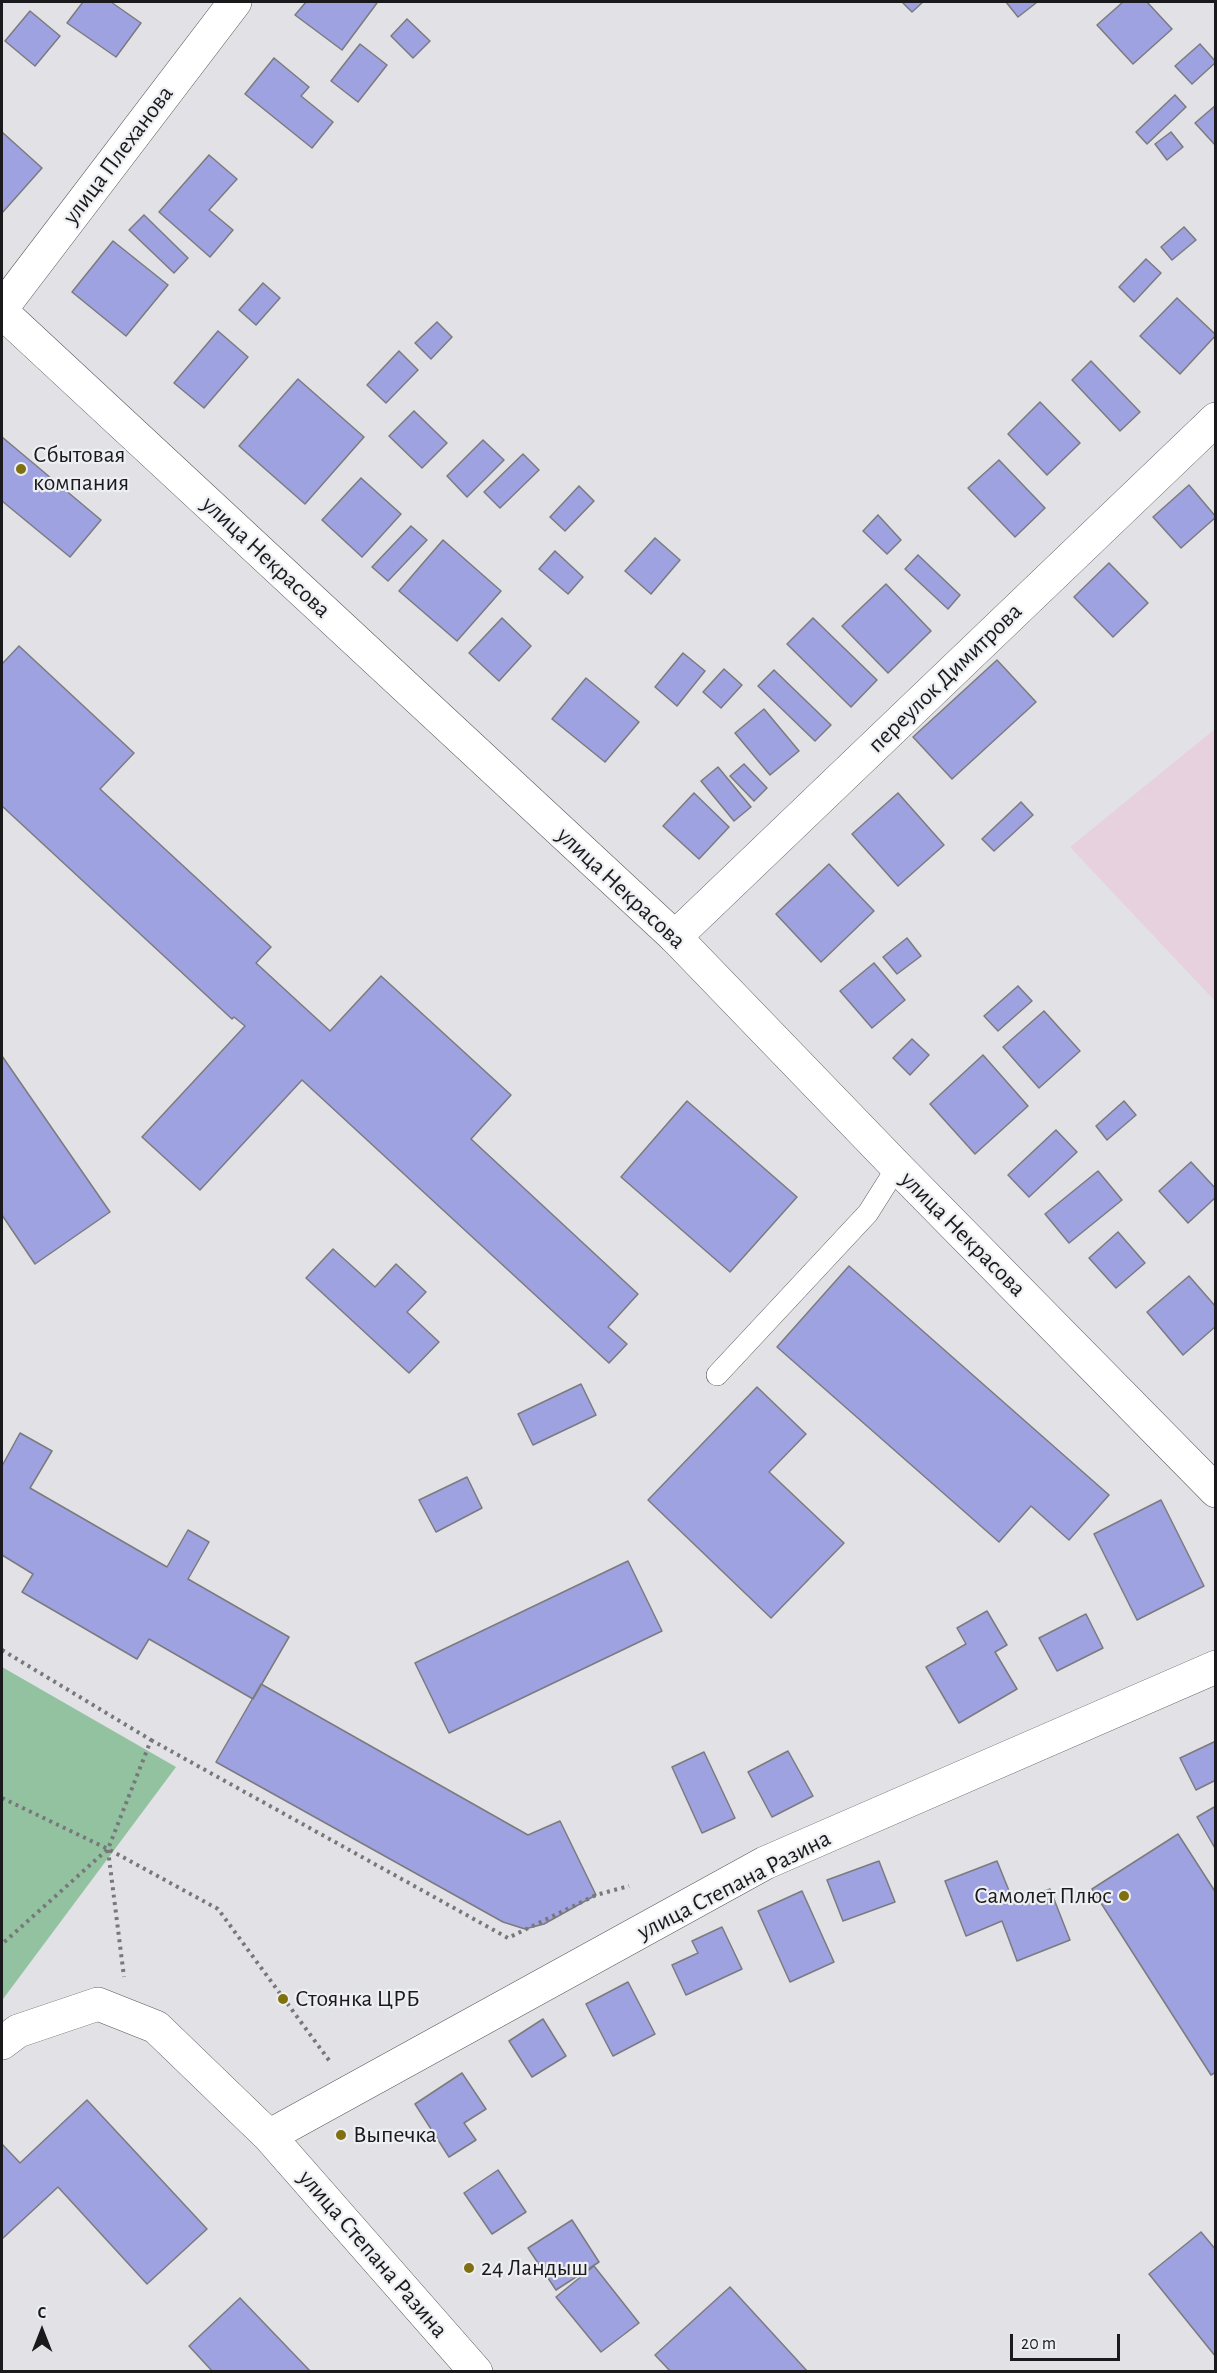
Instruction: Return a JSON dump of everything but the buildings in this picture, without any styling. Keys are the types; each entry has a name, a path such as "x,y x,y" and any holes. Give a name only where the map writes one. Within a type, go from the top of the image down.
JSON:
{"street":[{"name":"улица Плеханова","path":"2,310 235,2"},
{"name":"улица Некрасова","path":"2,310 675,937 1215,1491"},
{"name":"переулок Димитрова","path":"675,937 1215,419"},
{"name":"улица Степана Разина","path":"269,2136 765,1863 1215,1667"},
{"name":"улица Степана Разина","path":"2,2043 18,2031 98,2004 156,2027 269,2136 476,2372"}],"lane":[{"path":"717,1375 868,1213 897,1167"}],"path":[{"path":"2,1650 151,1740 508,1938 596,1895 629,1886"},
{"path":"2,1944 108,1849 151,1740"},
{"path":"2,1798 108,1849 218,1909 352,2091"},
{"path":"108,1849 124,1983"}],"shaded area":[{"path":"1215,729 1215,1001 1070,847"}],"green space":[{"path":"2,1667 176,1767 3,1999 2,1998"}],"place":[{"name":"Сбытовая компания","path":"21,469"},
{"name":"Самолет Плюс","path":"1124,1896"},
{"name":"Стоянка ЦРБ","path":"283,1999"},
{"name":"Выпечка","path":"341,2135"},
{"name":"24 Ландыш","path":"469,2268"}]}
